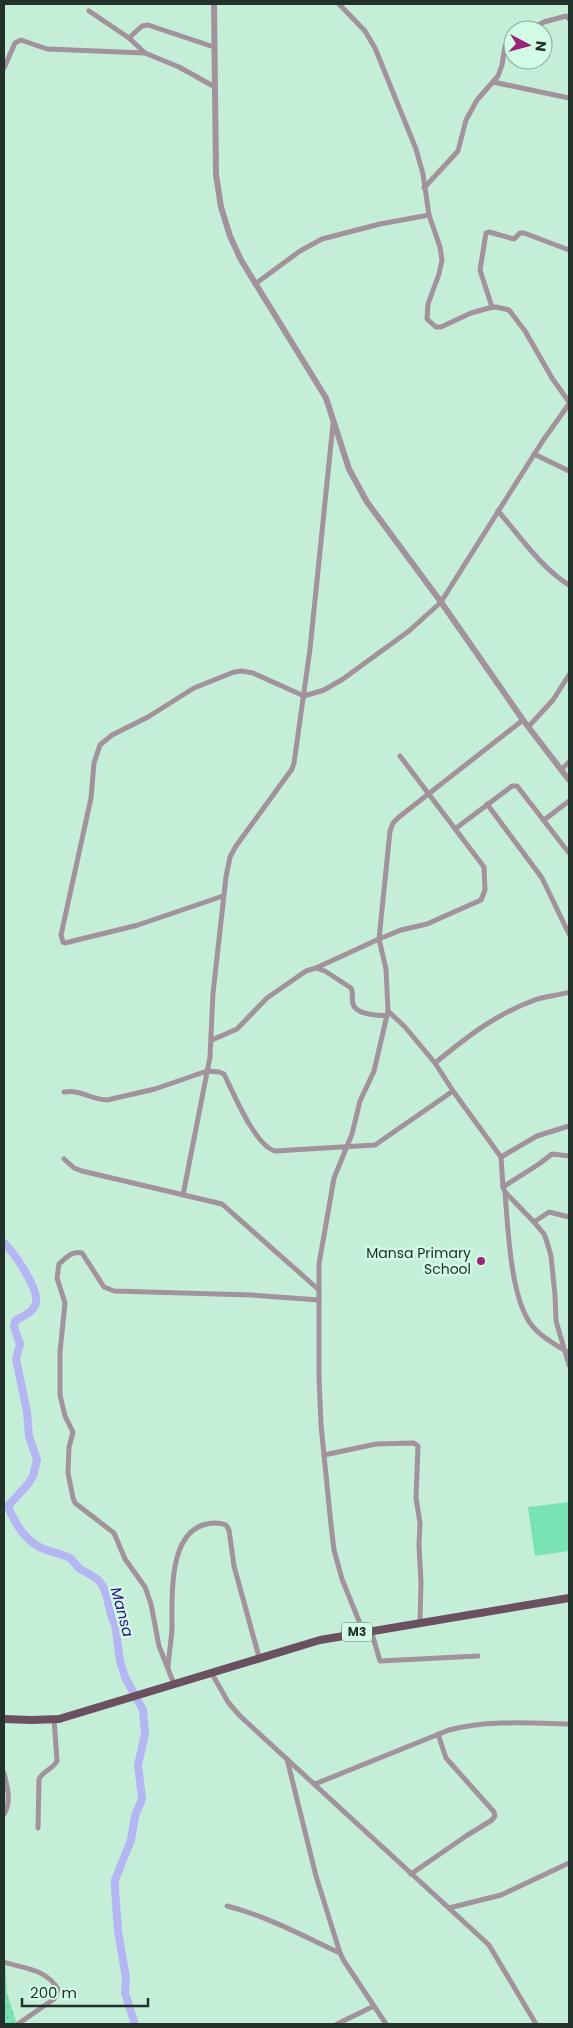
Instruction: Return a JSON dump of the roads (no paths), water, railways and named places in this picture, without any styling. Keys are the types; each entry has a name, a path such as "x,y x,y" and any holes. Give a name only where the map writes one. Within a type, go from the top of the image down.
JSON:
{"main road":[{"name":"M3","path":"4,1719 54,1720 74,1716 210,1672 312,1642 367,1630 569,1598"}],"street":[{"path":"214,4 216,175 221,207 230,236 255,284 321,389 350,469 367,502 441,602 523,720 569,780"},
{"path":"224,896 138,925 63,942 61,935 92,798 94,763 100,745 112,735 148,717 194,688 234,672 253,673 304,696 324,690 343,679 409,631 441,602 534,454 569,403 515,316 509,310 492,307 471,313 441,327 436,327 427,319 428,304 440,274 442,260 440,247 429,216 416,149 375,48 365,31 339,4"},
{"path":"89,11 128,38 145,53 215,87"},
{"path":"551,20 566,16 569,19"},
{"path":"128,38 142,26 148,25 168,30 214,47"},
{"path":"4,68 15,43 21,40 47,49 145,53"},
{"path":"424,188 458,151 476,100 493,82 502,65 503,59"},
{"path":"493,82 569,98"},
{"path":"255,284 300,251 322,239 380,224 429,216"},
{"path":"492,307 480,270 486,233 489,232 514,239 520,233 524,233 569,250"},
{"path":"183,1195 212,1040 213,993 228,864 236,846 292,769 304,696 334,421"},
{"path":"534,454 569,471"},
{"path":"498,511 542,562 569,585"},
{"path":"529,726 553,700 569,675"},
{"path":"478,1656 380,1661 342,1579 334,1550 318,1378 320,1250 334,1178 347,1146 360,1101 374,1071 387,1014 386,969 379,939 381,904 390,832 393,823 523,720"},
{"path":"212,1040 236,1029 272,994 306,971 401,930 426,924 481,900 485,890 484,867 400,756"},
{"path":"562,770 569,762"},
{"path":"455,829 512,786 517,786 569,853"},
{"path":"544,820 569,801"},
{"path":"487,804 542,878 569,934"},
{"path":"316,968 326,971 351,988 353,1004 357,1010 387,1014 405,1027 435,1063 452,1091 500,1157 515,1279 522,1307 530,1324 544,1337 569,1353"},
{"path":"435,1063 482,1025 533,1000 569,992"},
{"path":"64,1092 77,1092 100,1100 107,1100 155,1089 207,1071 220,1072 224,1074 246,1119 269,1149 275,1151 375,1145 452,1091"},
{"path":"500,1157 537,1136 569,1126"},
{"path":"504,1189 552,1154 569,1156"},
{"path":"64,1159 82,1171 212,1200 222,1204 319,1290"},
{"path":"504,1189 544,1234 551,1256 556,1321 569,1364"},
{"path":"534,1222 549,1212 569,1217"},
{"path":"174,1684 159,1646 151,1604 145,1587 124,1559 117,1537 75,1503 70,1489 68,1474 69,1447 74,1432 65,1416 60,1395 60,1352 65,1303 57,1278 58,1264 73,1253 82,1253 104,1287 114,1291 252,1295 319,1300"},
{"path":"324,1455 376,1444 414,1443 418,1446 416,1498 420,1523 420,1622"},
{"path":"167,1668 177,1556 190,1532 198,1526 210,1522 226,1526 229,1530 234,1566 259,1657"},
{"path":"210,1672 228,1702 240,1716 489,1945 536,2024"},
{"path":"38,1828 39,1779 57,1761 54,1720"},
{"path":"315,1784 438,1734 460,1727 480,1724 569,1724"},
{"path":"411,1874 492,1820 494,1816 494,1812 478,1792 446,1758 438,1734"},
{"path":"286,1758 316,1876 340,1953 386,2024"},
{"path":"4,1773 8,1796 8,1805 4,1814"},
{"path":"449,1908 501,1895 569,1863"},
{"path":"227,1906 244,1910 276,1923 340,1953"},
{"path":"4,1962 45,1974 52,1979 58,1989 54,1999 18,2024"},
{"path":"337,2024 374,2006"}],"waterway":[{"name":"Mansa","path":"4,1243 14,1254 30,1280 36,1297 35,1306 30,1312 15,1321 14,1327 20,1344 16,1359 27,1412 29,1436 37,1460 33,1476 28,1484 8,1506 17,1526 31,1542 44,1549 70,1558 79,1568 100,1582 107,1597 115,1624 120,1661 125,1677 143,1710 145,1734 138,1765 142,1799 135,1816 131,1840 115,1880 118,1931 126,1978 125,1993 135,2024"}],"place":[{"name":"Mansa Primary School","path":"481,1261"}]}
